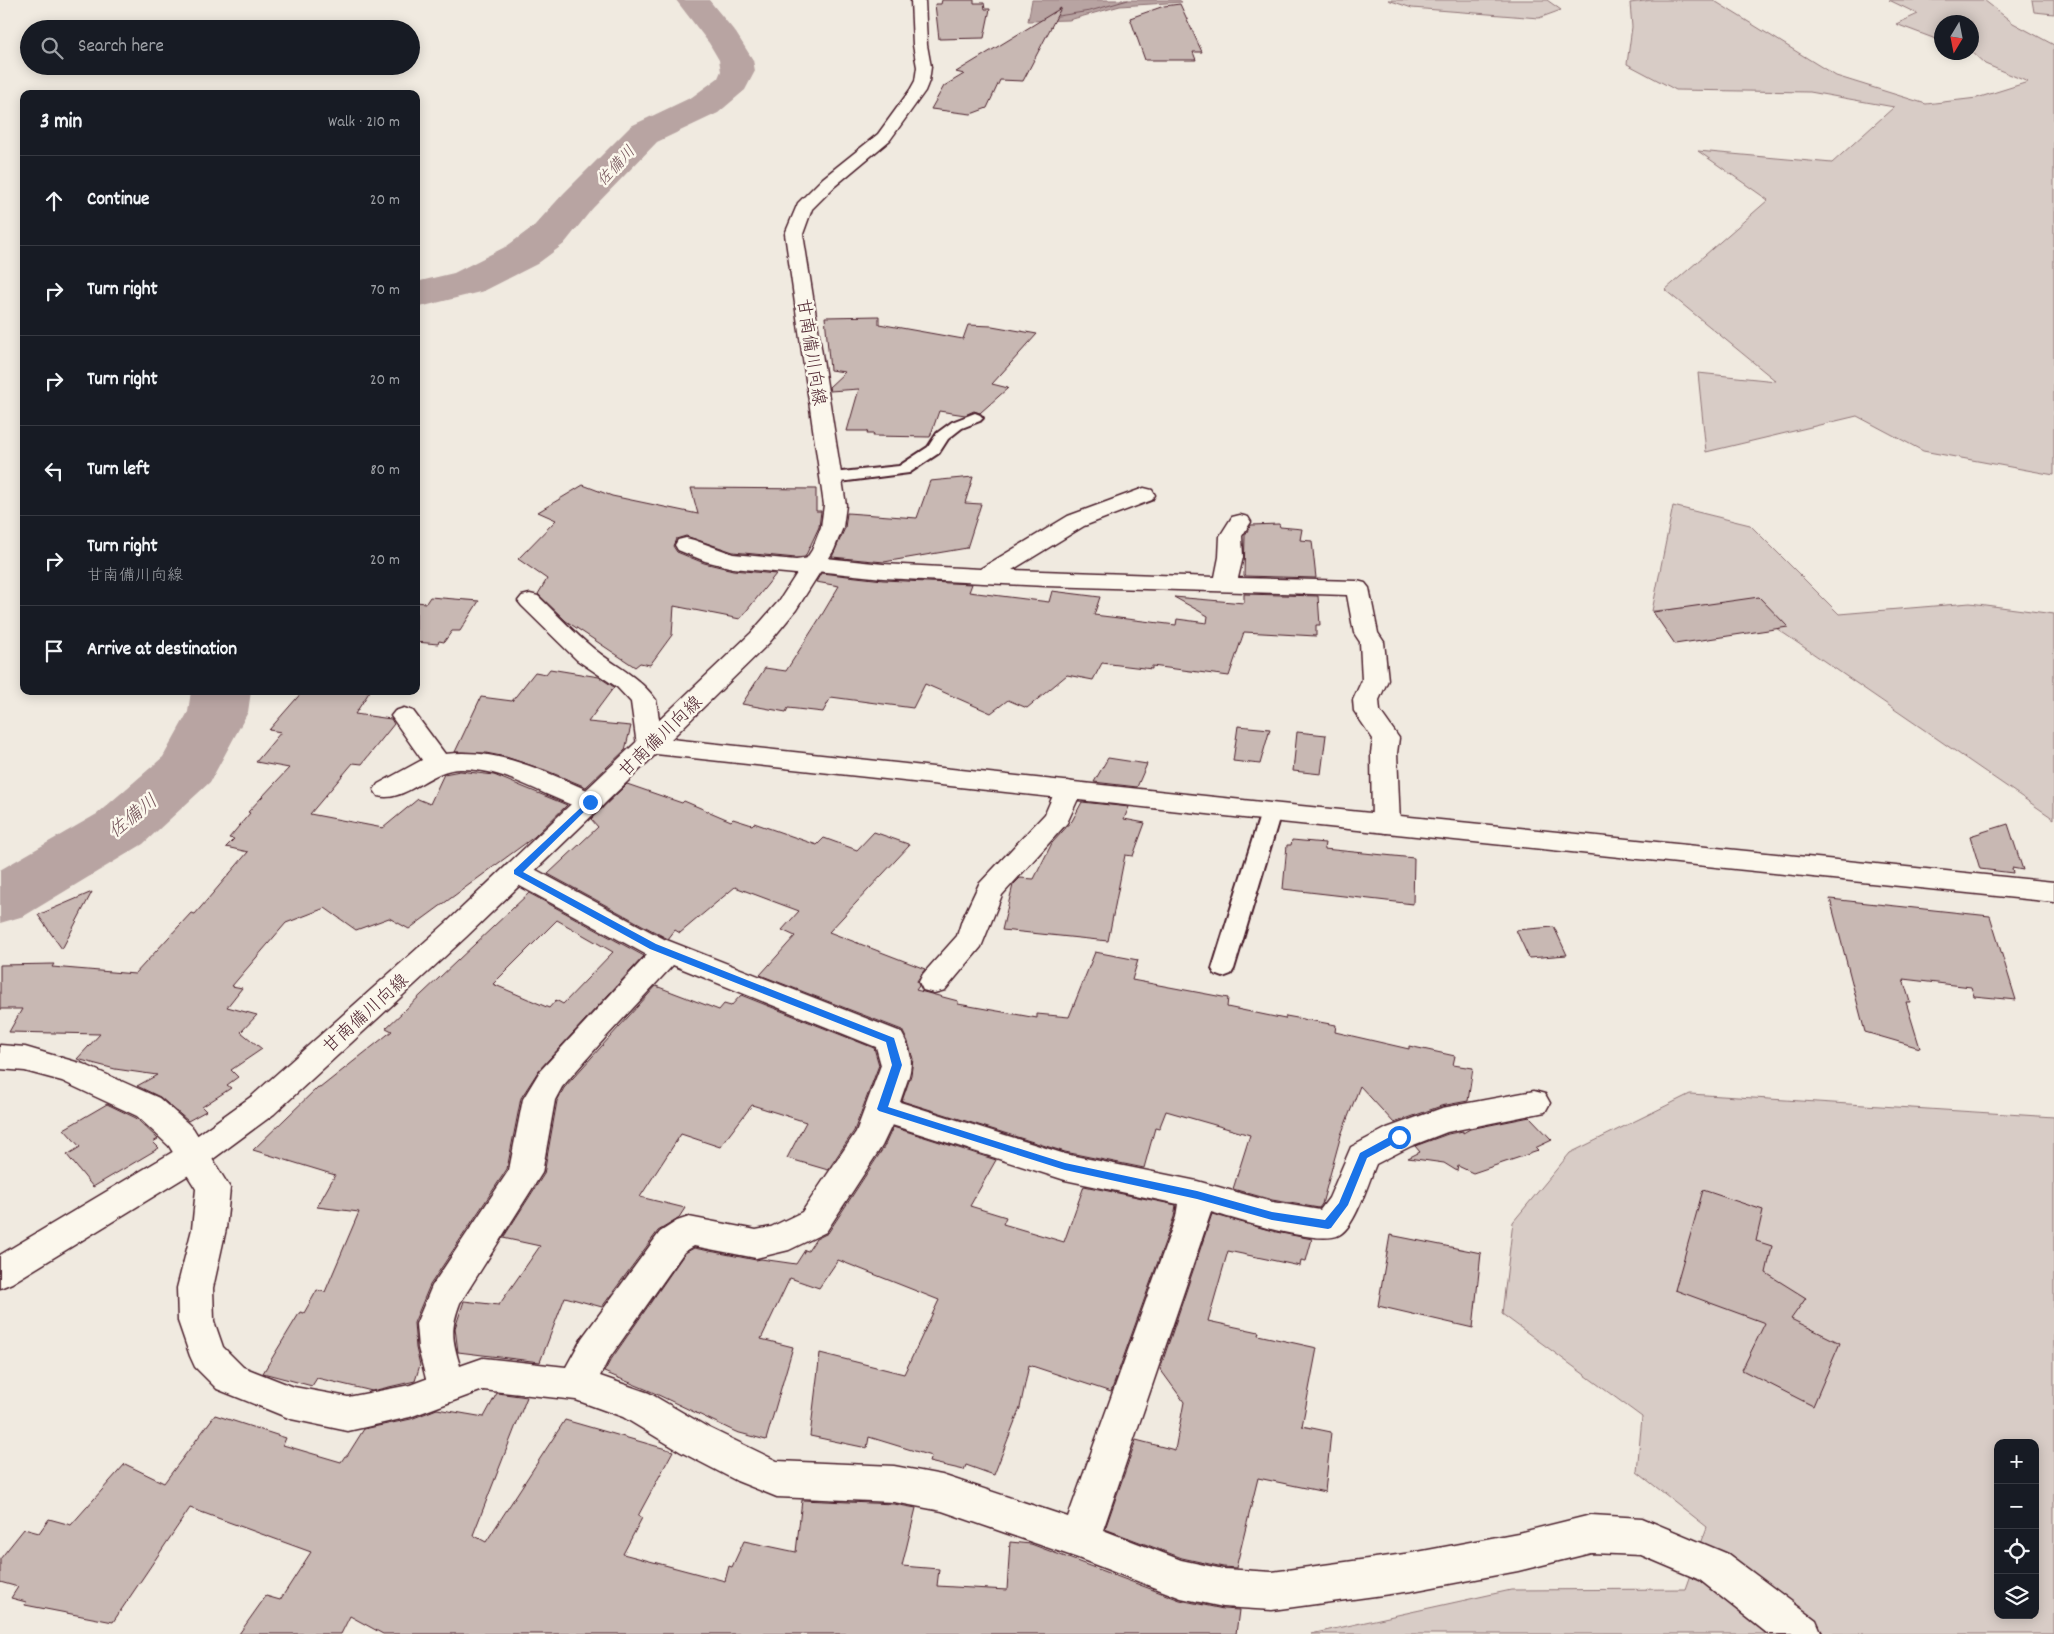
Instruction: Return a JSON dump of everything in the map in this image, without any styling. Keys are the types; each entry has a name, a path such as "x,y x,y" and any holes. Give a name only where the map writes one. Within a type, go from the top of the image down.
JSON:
{"street":[{"name":"甘南備川向線","path":"0,1273 193,1156 263,1106 517,872 760,638 788,605 824,550 832,527 835,504 794,234 804,207 829,182 884,137 918,91 924,67 920,46 918,0"},
{"path":"984,576 1076,521 1144,495"},
{"path":"1225,584 1231,557 1232,536 1240,522"},
{"path":"686,545 714,556 733,560 796,567 816,564 883,571 984,576 1357,588 1366,632 1372,642 1375,680 1366,700 1367,710 1386,738 1384,753 1386,824"},
{"path":"530,601 568,640 586,655 626,682 644,700 650,745 1271,812 2054,892"},
{"path":"404,716 438,764"},
{"path":"388,790 438,764 458,760 494,763 590,802"},
{"path":"934,982 971,940 977,920 990,891 1057,816 1068,790"},
{"path":"517,872 668,952 890,1040 897,1065 870,1137 814,1222 777,1240 756,1244 689,1231 672,1242 595,1349 576,1384"},
{"path":"447,1388 436,1348 434,1324 445,1297 524,1174 539,1099 551,1079 581,1044 668,952"},
{"path":"0,1057 25,1059 72,1072 148,1106 181,1136 213,1188 209,1229 195,1288 196,1321 208,1356 230,1378 291,1404 348,1414 410,1401 483,1374 576,1384 636,1405 727,1457 777,1479 894,1484 942,1493 1080,1540 1181,1579 1223,1588 1272,1591 1412,1572 1518,1552 1591,1534 1642,1537 1714,1567 1801,1634"},
{"path":"882,1109 1065,1166 1197,1195 1272,1216 1328,1225 1343,1205 1363,1156 1399,1137 1442,1120 1534,1103"},
{"path":"1080,1540 1193,1217 1197,1195"}],"lane":[{"path":"832,478 903,470 934,450 942,436 957,425 975,418"},
{"path":"1223,969 1271,812"}],"shaded area":[{"path":"1388,0 1547,0 1561,10 1539,18 1412,8"},
{"path":"1652,0 1713,0 1836,76 1926,104 1977,98 2028,82 1985,64 1979,58 1979,15 1934,15 1934,38 1896,24 1918,14 1889,0 1984,0 2013,23 2054,45 2054,475 1923,451 1857,416 1706,452 1698,373 1776,381 1665,290 1768,200 1698,151 1832,163 1894,107 1810,92 1676,90 1627,64 1632,27 1630,3"},
{"path":"2032,0 2054,0 2054,14 2034,12"},
{"path":"1673,506 1750,525 1839,614 1970,603 2054,614 2054,819 1741,604 1652,611"},
{"path":"1690,1094 2054,1117 2054,1634 1311,1634 1511,1590 1685,1589 1707,1527 1637,1472 1642,1417 1502,1314 1513,1222 1570,1153"}],"water":[{"path":"1032,0 1179,0 1182,2 1120,6 1069,20 1028,21"}],"building":[{"path":"942,0 974,0 974,3 984,3 985,9 990,9 984,38 939,39 935,4 941,4"},
{"path":"1180,4 1202,52 1193,52 1196,60 1145,60 1130,18 1164,6"},
{"path":"1061,8 1023,81 1000,80 987,108 971,114 931,109 944,86 964,74 956,72"},
{"path":"879,316 879,324 963,339 968,325 992,326 1037,334 992,384 1008,388 980,413 974,411 965,415 939,411 930,437 873,436 874,434 867,434 868,431 847,431 859,389 830,391 829,387 845,372 830,370 825,317"},
{"path":"973,477 965,503 981,504 967,548 884,562 832,557 845,528 847,513 917,518 930,481"},
{"path":"583,485 612,496 698,514 691,488 816,489 816,511 821,511 819,527 805,557 796,558 733,552 686,536 676,539 673,546 677,552 704,563 733,570 776,574 740,619 674,606 672,635 650,665 640,663 635,667 566,621 538,594 547,579 518,559 556,520 538,512"},
{"path":"1279,524 1280,527 1302,529 1300,540 1312,541 1316,578 1244,576 1245,535 1251,525"},
{"path":"821,573 883,580 972,584 969,592 1049,602 1052,591 1100,597 1094,615 1176,625 1177,619 1207,623 1208,616 1174,597 1244,603 1244,594 1318,596 1320,625 1316,625 1316,636 1244,632 1229,676 1152,666 1152,669 1102,663 1093,680 1067,675 1027,708 1008,700 991,713 925,684 913,708 831,697 823,712 788,708 786,712 742,704 765,668 786,671 823,613 839,586 816,582"},
{"path":"430,597 479,601 460,631 452,631 444,642 439,641 438,644 420,642 420,602 426,603"},
{"path":"1759,597 1788,627 1675,644 1653,612"},
{"path":"550,669 599,677 614,687 588,722 631,726 625,750 586,787 545,770 506,757 486,753 455,752 481,697 512,701 535,672 546,674"},
{"path":"300,695 367,695 355,714 391,719 394,724 362,764 353,763 310,814 383,828 418,799 430,804 444,774 460,771 494,775 567,805 534,837 409,929 389,918 356,930 325,908 286,923 232,986 242,988 227,1007 257,1015 241,1032 262,1049 231,1070 238,1077 227,1085 231,1088 202,1107 206,1111 188,1121 160,1097 137,1086 157,1075 115,1069 77,1059 100,1034 9,1032 22,1009 0,1009 0,965 54,964 52,967 135,974 191,913 195,914 248,852 226,847 234,839 229,838 250,813 248,812 289,768 256,762 281,732 269,730"},
{"path":"1238,726 1270,729 1260,764 1233,761"},
{"path":"1297,732 1326,735 1321,774 1293,771"},
{"path":"1108,758 1147,764 1137,787 1094,782"},
{"path":"627,784 682,803 684,801 731,821 733,819 752,825 754,823 817,845 824,838 857,850 874,832 908,844 909,846 829,932 925,969 917,981 919,986 916,990 958,1001 958,1004 1037,1018 1037,1014 1069,1017 1095,952 1138,960 1132,980 1228,998 1227,1007 1285,1019 1286,1016 1336,1025 1335,1032 1409,1049 1409,1046 1455,1056 1453,1065 1473,1068 1468,1101 1441,1106 1394,1123 1360,1086 1341,1135 1322,1204 1319,1208 1272,1200 1233,1189 1250,1135 1166,1111 1159,1129 1155,1128 1144,1168 1065,1152 902,1101 911,1075 913,1059 902,1030 760,975 795,936 782,930 799,911 735,887 680,933 675,930 668,939 548,874 598,827 591,819"},
{"path":"1082,802 1129,807 1124,819 1145,823 1133,856 1125,855 1108,941 1002,930 1013,885 1020,878 1034,879 1052,843 1072,821"},
{"path":"2008,824 2023,870 2012,868 2013,873 1980,869 1970,836"},
{"path":"1292,840 1325,843 1324,849 1414,858 1413,904 1283,889 1287,845 1291,845"},
{"path":"92,892 62,949 38,915"},
{"path":"529,893 644,956 539,1070 521,1098 507,1169 430,1285 414,1323 416,1348 420,1365 415,1381 372,1391 317,1378 312,1386 263,1373 300,1312 304,1313 317,1290 325,1292 359,1212 317,1207 335,1175 253,1150 318,1087 320,1088 392,1031 386,1028","holes":["557,920 613,952 563,1004 556,1000 549,1008 493,984"]},
{"path":"1830,899 1990,916 2016,1000 1974,996 1971,987 1903,979 1910,1002 1906,1002 1920,1048 1865,1032"},
{"path":"1554,927 1567,955 1529,958 1516,930"},
{"path":"656,986 719,1010 724,1004 731,1006 741,995 874,1048 879,1065 854,1131 828,1170 787,1158 806,1122 752,1105 720,1147 681,1134 640,1197 685,1208 678,1219 658,1231 602,1307 565,1297 540,1362 458,1352 455,1328 464,1301 499,1305 540,1246 503,1238 544,1174 557,1101 564,1088"},
{"path":"107,1104 136,1118 158,1139 153,1142 159,1148 93,1187 67,1155 80,1147 64,1129"},
{"path":"1530,1117 1552,1140 1535,1148 1538,1151 1473,1173 1458,1166 1457,1171 1444,1163 1408,1158 1420,1152 1415,1146 1448,1134 1463,1131 1463,1133 1470,1129"},
{"path":"893,1127 996,1160 970,1206 1006,1217 1003,1224 1064,1242 1084,1186 1176,1205 1174,1217 1111,1392 1029,1365 1020,1408 994,1475 966,1465 964,1470 929,1462 931,1456 869,1437 867,1448 810,1436 820,1353 904,1374 939,1300 838,1260 819,1288 790,1278 761,1339 793,1347 766,1440 736,1432 650,1391 604,1372 685,1253 694,1248 756,1260 796,1264 805,1250 808,1251 816,1239 828,1233 884,1147"},
{"path":"1703,1190 1763,1210 1756,1241 1772,1246 1766,1273 1806,1298 1791,1319 1840,1343 1813,1406 1742,1370 1765,1323 1675,1290"},
{"path":"1212,1214 1276,1232 1312,1239 1306,1261 1301,1260 1300,1266 1228,1251 1208,1321 1259,1332 1258,1335 1317,1348 1302,1426 1331,1432 1325,1492 1258,1478 1236,1568 1182,1558 1105,1529 1136,1440 1175,1450 1184,1402 1160,1369"},
{"path":"1390,1235 1481,1253 1473,1328 1378,1306"},
{"path":"497,1393 527,1397 473,1535 486,1542 565,1420 673,1451 638,1516 642,1518 623,1554 725,1581 729,1566 732,1567 744,1541 796,1552 802,1500 894,1504 916,1508 902,1566 939,1569 937,1586 1007,1590 1010,1542 1031,1544 1180,1600 1223,1609 1239,1610 1236,1634 383,1634 350,1616 341,1634 239,1634 266,1596 280,1600 311,1552 190,1508 113,1622 25,1605 26,1602 11,1598 18,1587 0,1582 0,1559 24,1529 39,1533 49,1519 71,1525 125,1464 164,1483 215,1415 286,1438 283,1445 341,1462 364,1429 411,1419 437,1409 484,1417"}],"waterway":[{"name":"佐備川","path":"420,294 469,282 522,255 549,235 578,201 644,134 705,105 733,83 738,71 736,60 724,40 692,0"},
{"name":"佐備川","path":"0,900 120,829 188,768 218,712 220,695"}],"route":[{"path":"590,802 517,872 653,946 689,962 890,1040 897,1065 882,1109 1065,1166 1197,1195 1272,1216 1328,1225 1343,1205 1363,1156 1399,1137"}]}
